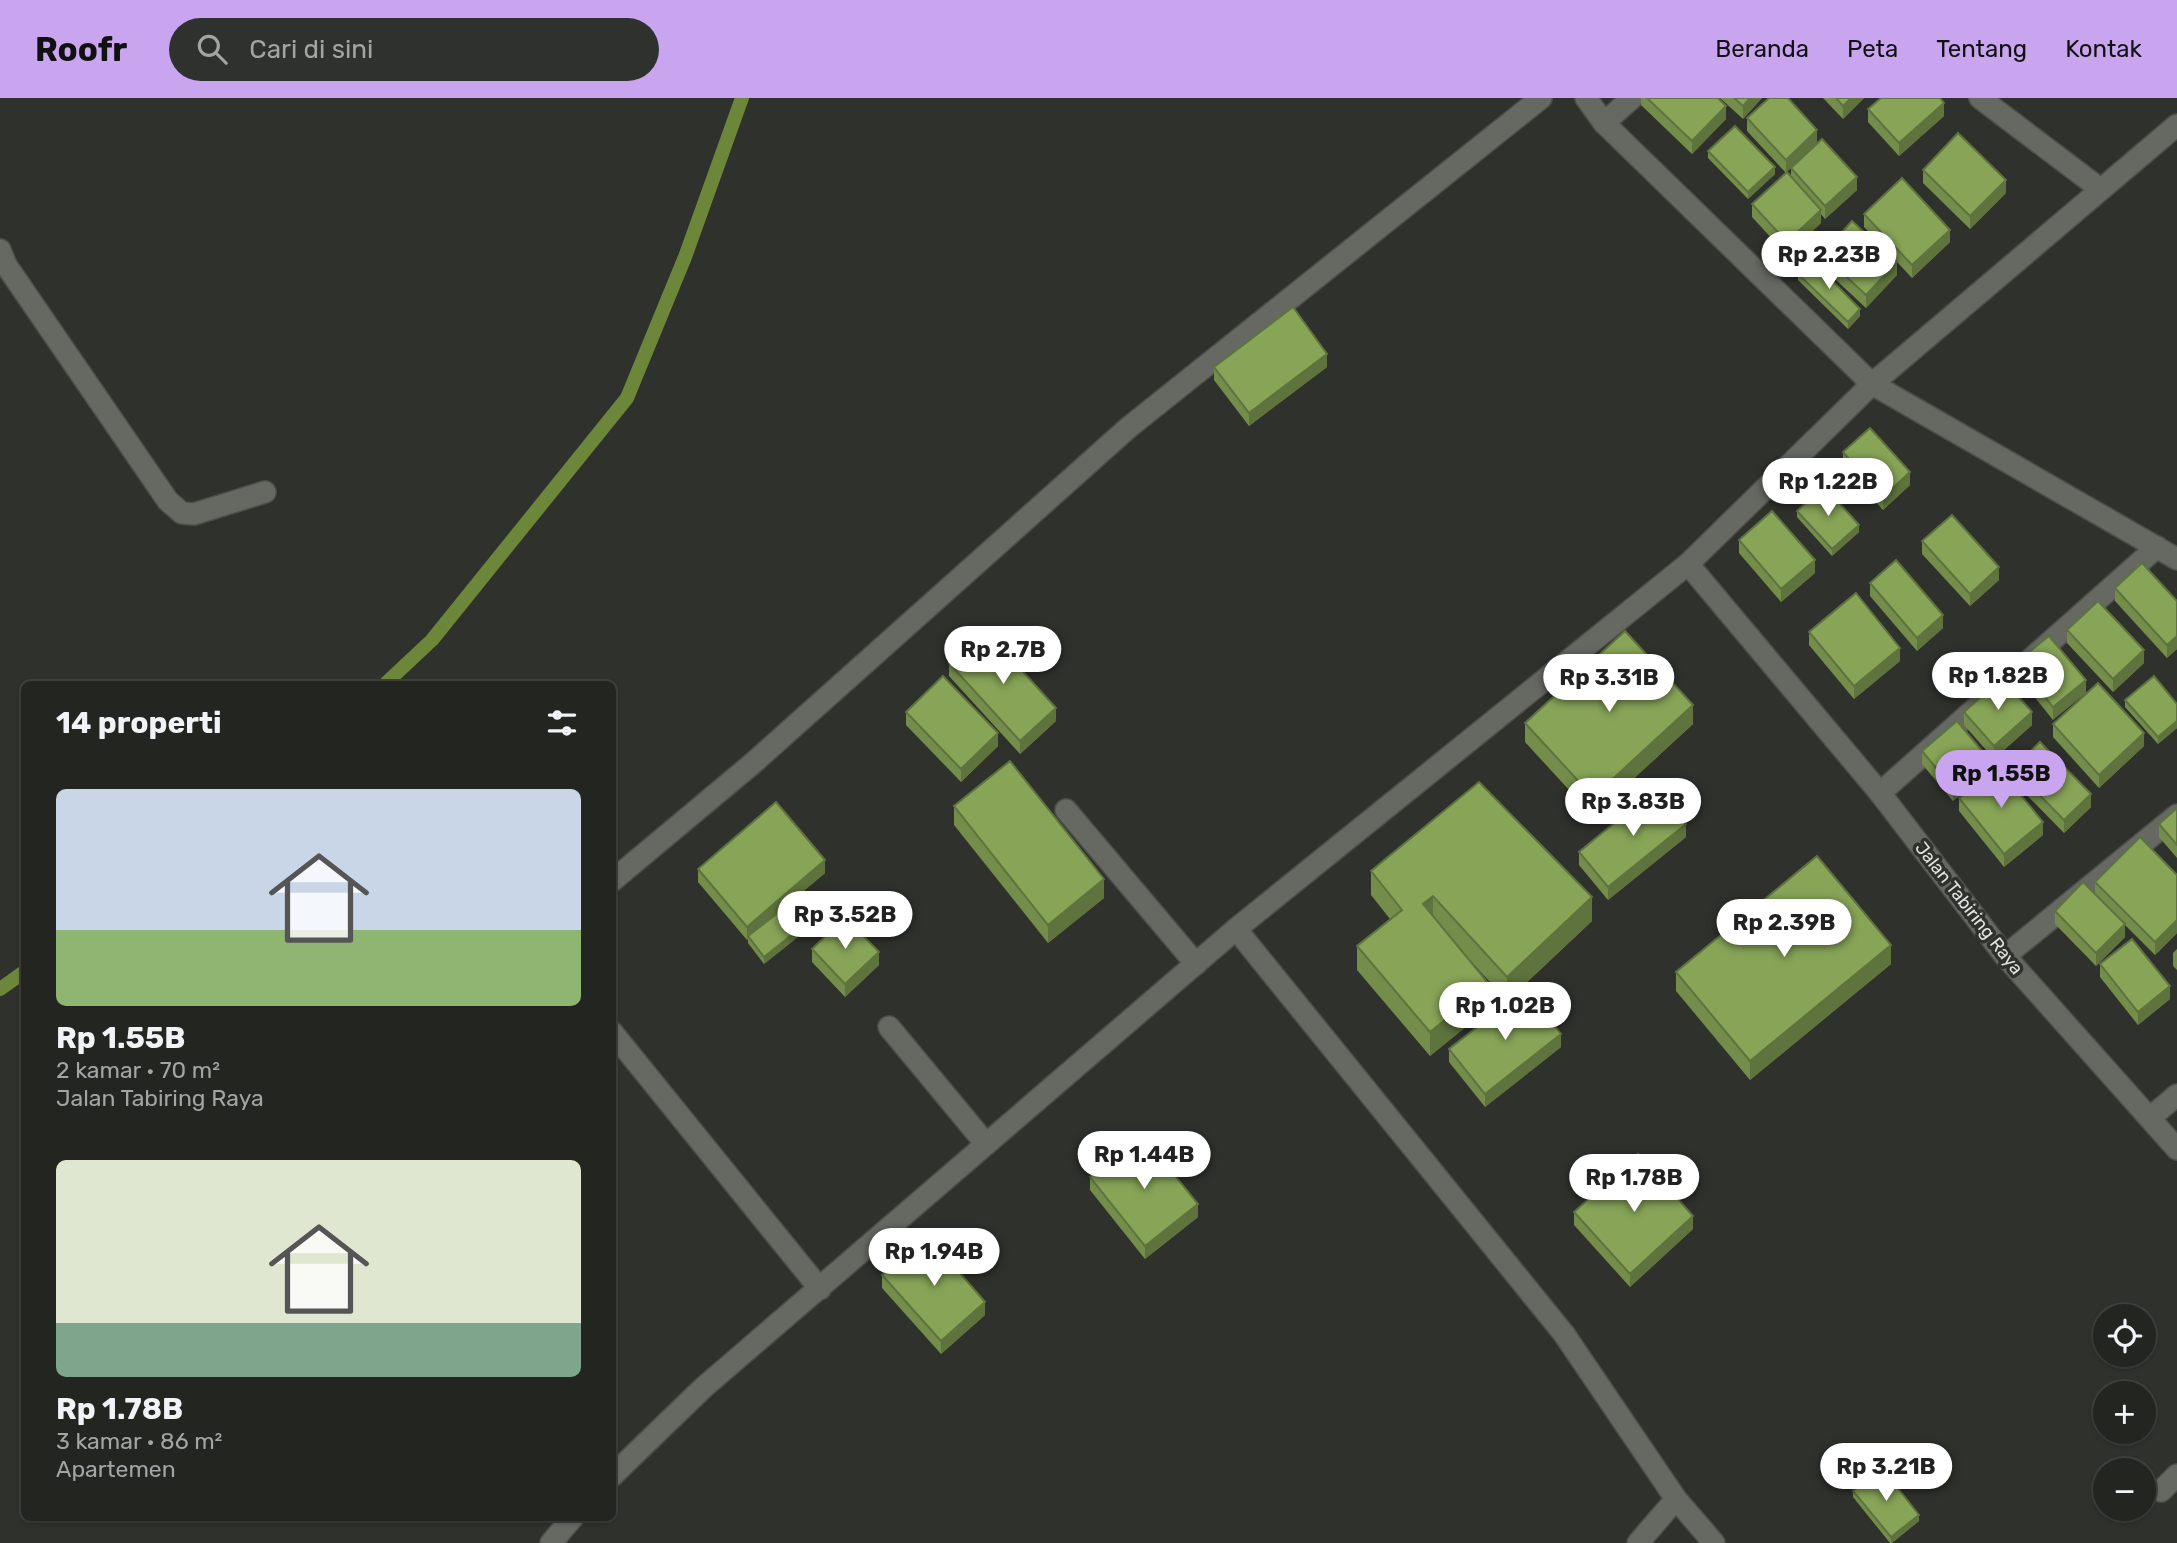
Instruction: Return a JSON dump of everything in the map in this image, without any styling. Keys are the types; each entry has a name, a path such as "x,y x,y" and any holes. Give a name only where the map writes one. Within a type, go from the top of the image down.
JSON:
{"street":[{"path":"616,878 752,764 1128,428 1541,98"},
{"path":"1586,98 1604,123 1872,384 2177,559"},
{"path":"1604,123 1632,98"},
{"path":"1980,98 2099,188"},
{"path":"616,1472 703,1388 1236,929 1688,564 1872,384 2099,188 2177,125"},
{"path":"3,258 168,501 182,513 194,514 265,492"},
{"path":"1880,793 2157,547"},
{"name":"Jalan Tabiring Raya","path":"1688,564 1880,793 2005,956 2177,1149"},
{"path":"1066,810 1196,964"},
{"path":"2005,956 2177,815"},
{"path":"1236,929 1564,1334 1675,1499 1714,1543"},
{"path":"889,1027 986,1144"},
{"path":"616,1037 820,1289"},
{"path":"2150,1118 2177,1095"},
{"path":"2161,1491 2177,1475"},
{"path":"1638,1543 1675,1499"},
{"path":"551,1543 570,1521"}],"building":[{"path":"1647,98 1718,98 1726,106 1692,141"},
{"path":"1734,98 1750,98 1743,106"},
{"path":"1769,98 1788,98 1817,130 1786,160 1747,118"},
{"path":"1836,98 1851,98 1843,106"},
{"path":"1881,98 1940,98 1944,103 1899,143 1868,109"},
{"path":"1735,126 1775,167 1748,192 1708,151"},
{"path":"1958,133 2006,180 1970,216 1923,170"},
{"path":"1822,139 1857,177 1825,206 1791,168"},
{"path":"1787,172 1821,210 1787,242 1752,204"},
{"path":"1902,178 1950,230 1912,265 1864,214"},
{"path":"1852,221 1897,262 1866,295 1822,254"},
{"path":"1812,260 1860,309 1848,322 1798,274"},
{"path":"1293,307 1327,354 1249,413 1214,367"},
{"path":"1870,428 1910,472 1883,497 1843,452"},
{"path":"1824,486 1859,525 1832,549 1797,511"},
{"path":"1772,511 1815,560 1781,589 1739,540"},
{"path":"1952,515 1999,567 1970,594 1922,541"},
{"path":"1896,560 1943,615 1917,638 1870,583"},
{"path":"2142,563 2177,601 2177,636 2167,645 2115,588"},
{"path":"1856,593 1900,648 1854,686 1809,632"},
{"path":"2098,601 2144,650 2113,679 2067,630"},
{"path":"986,631 1056,708 1020,741 949,663"},
{"path":"1625,631 1693,705 1593,797 1525,723"},
{"path":"2049,636 2086,680 2053,707 2017,662"},
{"path":"943,676 998,733 961,769 906,712"},
{"path":"2154,676 2177,704 2177,721 2158,737 2125,700"},
{"path":"2002,678 2032,712 1994,746 1964,712"},
{"path":"2098,683 2144,733 2099,775 2053,724"},
{"path":"1957,721 1988,758 1953,788 1922,751"},
{"path":"2040,742 2091,794 2064,820 2013,768"},
{"path":"1010,761 1104,879 1048,925 954,806"},
{"path":"1998,767 2043,822 2004,854 1959,798"},
{"path":"1479,782 1592,897 1507,977 1433,896 1423,904 1489,984 1430,1032 1357,946 1402,910 1371,871"},
{"path":"1657,788 1686,824 1608,887 1579,852"},
{"path":"776,802 825,860 747,927 698,869"},
{"path":"2177,808 2177,845 2159,824"},
{"path":"2140,837 2177,875 2177,920 2155,942 2095,882"},
{"path":"1817,856 1891,945 1750,1061 1676,972"},
{"path":"2083,882 2125,924 2096,953 2055,911"},
{"path":"788,905 804,925 764,957 748,936"},
{"path":"845,917 879,952 845,984 812,949"},
{"path":"2132,939 2170,986 2138,1012 2100,964"},
{"path":"1526,989 1561,1034 1485,1094 1449,1049"},
{"path":"1142,1135 1198,1204 1145,1246 1090,1177"},
{"path":"1638,1154 1693,1216 1630,1274 1574,1212"},
{"path":"927,1235 985,1302 941,1341 882,1275"},
{"path":"1882,1468 1919,1515 1891,1537 1853,1491"}],"waterway":[{"path":"388,681 432,640 627,398 685,257 742,98"},
{"path":"0,989 21,974"}]}
